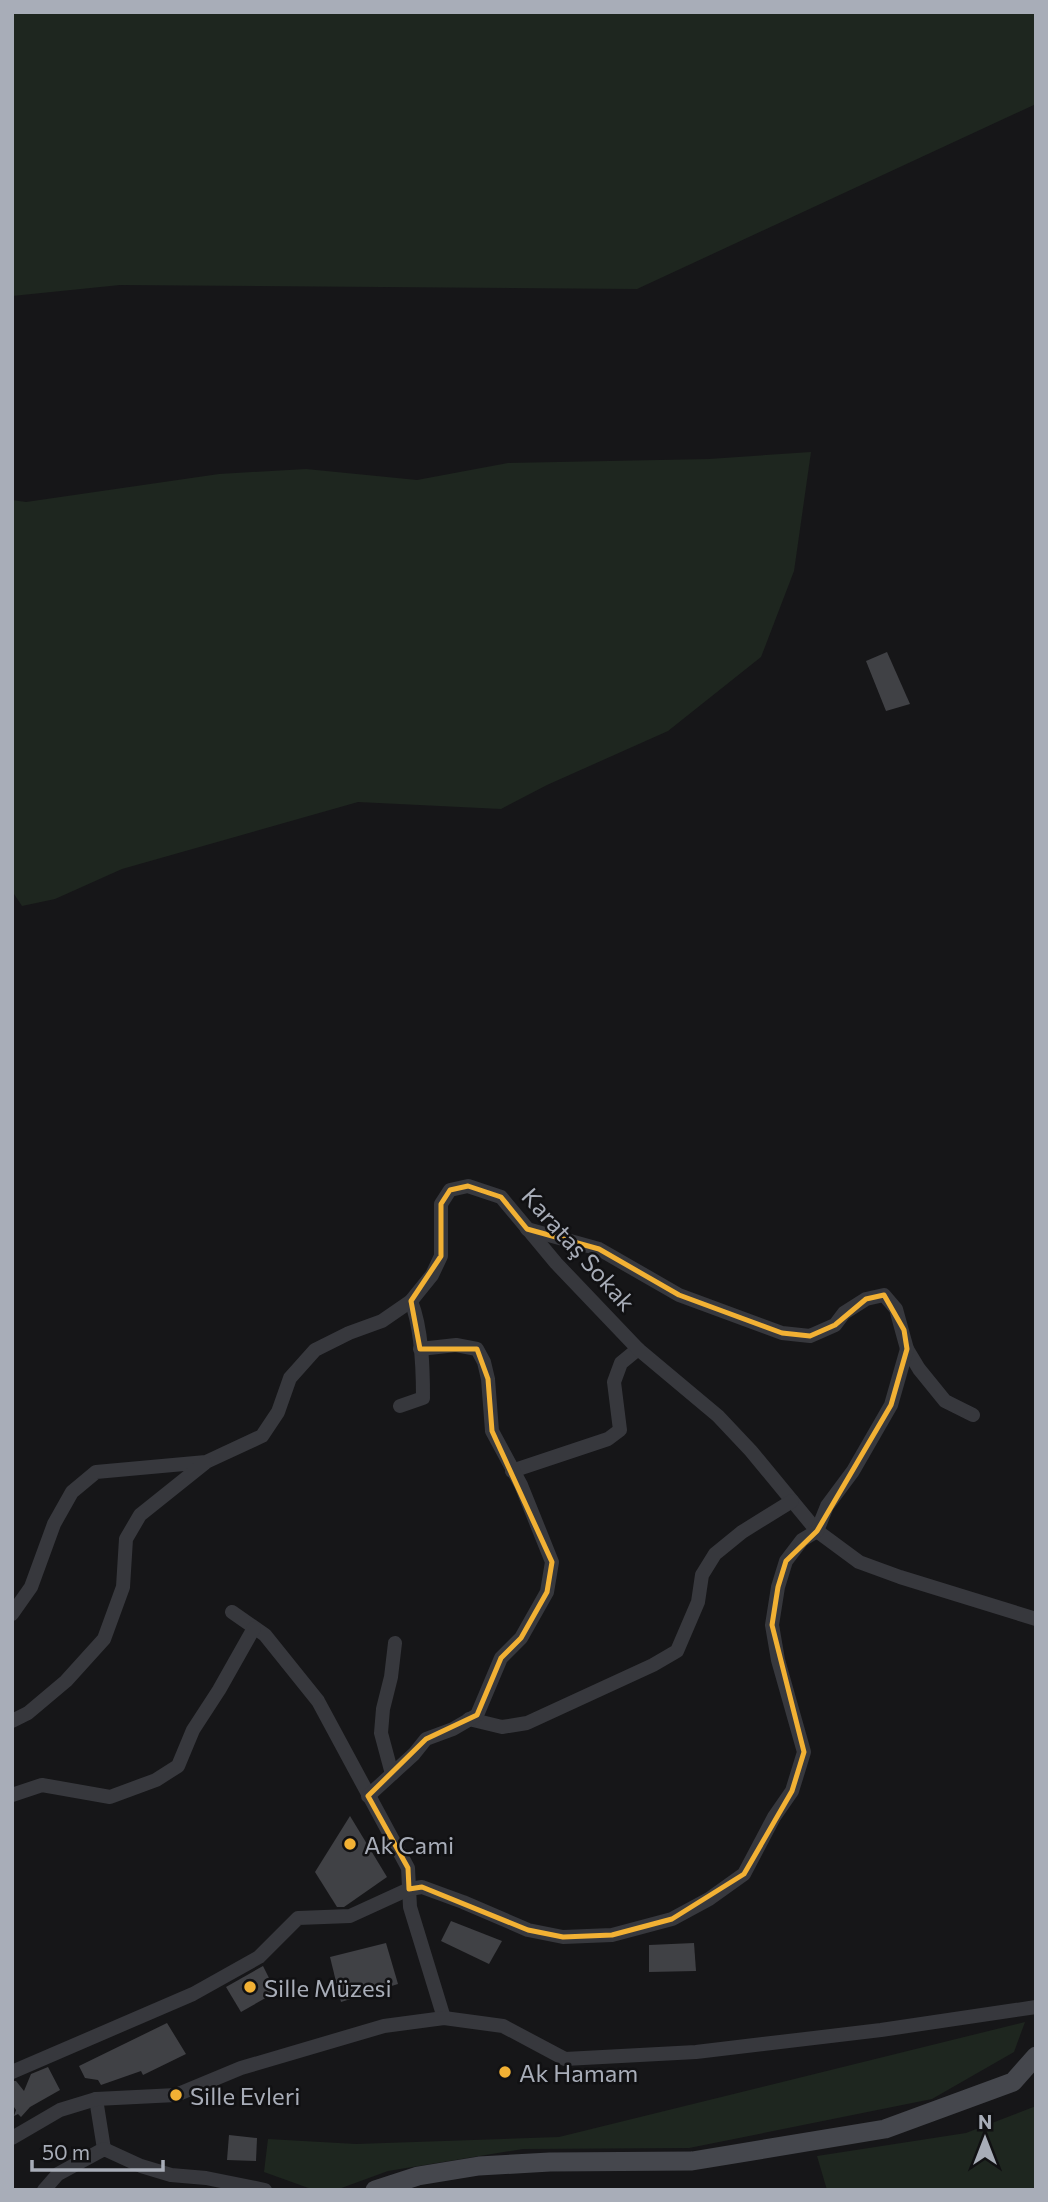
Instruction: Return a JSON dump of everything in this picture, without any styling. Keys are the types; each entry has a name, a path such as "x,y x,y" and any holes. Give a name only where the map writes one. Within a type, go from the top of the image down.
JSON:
{"main road":[{"path":"375,2190 418,2176 479,2166 550,2162 692,2161 886,2129 1013,2082 1036,2056"}],"street":[{"name":"Karataş Sokak","path":"12,1614 31,1587 54,1524 72,1492 96,1472 206,1462 262,1436 278,1412 290,1378 315,1350 349,1332 382,1321 411,1301 432,1275 441,1256 440,1204 450,1190 468,1186 501,1197 556,1264 638,1349 718,1416 751,1451 817,1531 859,1562 1036,1619"},
{"path":"527,1229 599,1249 679,1295 782,1333 810,1336 835,1325 844,1314 866,1298 884,1295 896,1308 907,1349 919,1369 945,1401 973,1415"},
{"path":"400,1406 423,1398 420,1349 411,1301"},
{"path":"368,1796 414,1754 426,1739 453,1729 477,1715 501,1658 521,1638 547,1592 552,1562 492,1431 488,1379 477,1349 456,1345 420,1349"},
{"path":"512,1471 608,1439 620,1430 614,1382 621,1363 638,1349"},
{"path":"12,2072 193,1994 259,1957 298,1918 350,1916 409,1889 422,1888 528,1930 563,1937 612,1935 672,1919 709,1899 744,1874 792,1791 804,1752 778,1660 772,1625 778,1587 786,1561 802,1540 817,1531 827,1506 853,1471 891,1405 907,1349"},
{"path":"12,1721 27,1713 66,1681 104,1639 123,1587 126,1539 140,1515 206,1462"},
{"path":"469,1719 502,1727 527,1723 653,1665 677,1651 698,1602 702,1575 715,1554 742,1532 792,1501"},
{"path":"232,1612 265,1635 318,1701 408,1868 410,1907 444,2018"},
{"path":"12,1795 42,1785 110,1797 156,1780 178,1766 193,1730 254,1628"},
{"path":"392,1774 382,1733 383,1709 391,1677 395,1643"},
{"path":"12,2138 60,2110 96,2099 176,2095 241,2068 384,2026 444,2018 503,2025 565,2059 696,2052 881,2031 1036,2007"},
{"path":"96,2099 104,2150"},
{"path":"44,2190 58,2174 104,2150"},
{"path":"104,2150 171,2175 206,2178 265,2190"}],"highlighted area":[{"path":"468,1186 501,1197 527,1229 599,1249 679,1295 782,1333 810,1336 835,1325 866,1299 884,1295 904,1330 907,1349 891,1405 817,1531 786,1561 778,1587 772,1625 804,1752 792,1791 744,1874 672,1919 612,1935 563,1937 528,1930 422,1887 409,1889 408,1868 368,1796 426,1739 477,1715 501,1658 521,1638 547,1592 552,1562 492,1431 488,1379 477,1349 420,1349 411,1301 441,1256 441,1204 450,1190"}],"shaded area":[{"path":"12,12 1036,12 1036,104 637,289 120,285 12,296"},
{"path":"811,452 794,571 761,657 668,731 547,785 501,809 358,802 122,869 55,899 22,906 12,891 12,500 26,502 219,474 306,469 417,480 508,463 709,459"},
{"path":"1025,2022 1014,2052 932,2099 689,2148 523,2149 388,2171 336,2190 314,2190 264,2172 268,2139 356,2144 559,2137"},
{"path":"1036,2106 1036,2190 827,2190 817,2156 966,2133"}],"building":[{"path":"887,652 910,704 886,711 866,661"},
{"name":"Ak Cami","path":"350,1816 387,1877 344,1907 337,1907 315,1872"},
{"path":"451,1921 502,1941 489,1964 441,1941"},
{"path":"386,1943 398,1984 341,2002 330,1957"},
{"path":"694,1943 696,1971 649,1972 649,1945"},
{"name":"Sille Müzesi","path":"263,1966 276,1992 241,2012 226,1987"},
{"path":"167,2023 186,2054 143,2075 141,2071 101,2085 98,2080 85,2078 79,2066"},
{"path":"48,2067 60,2090 30,2107 21,2117 18,2114 14,2116 16,2110 12,2104 12,2081 16,2081 24,2091 31,2074"},
{"path":"229,2135 257,2138 256,2161 227,2160"}],"place":[{"name":"Ak Cami","path":"350,1844"},
{"name":"Sille Müzesi","path":"250,1987"},
{"name":"Ak Hamam","path":"505,2072"},
{"name":"Sille Evleri","path":"176,2095"}]}
